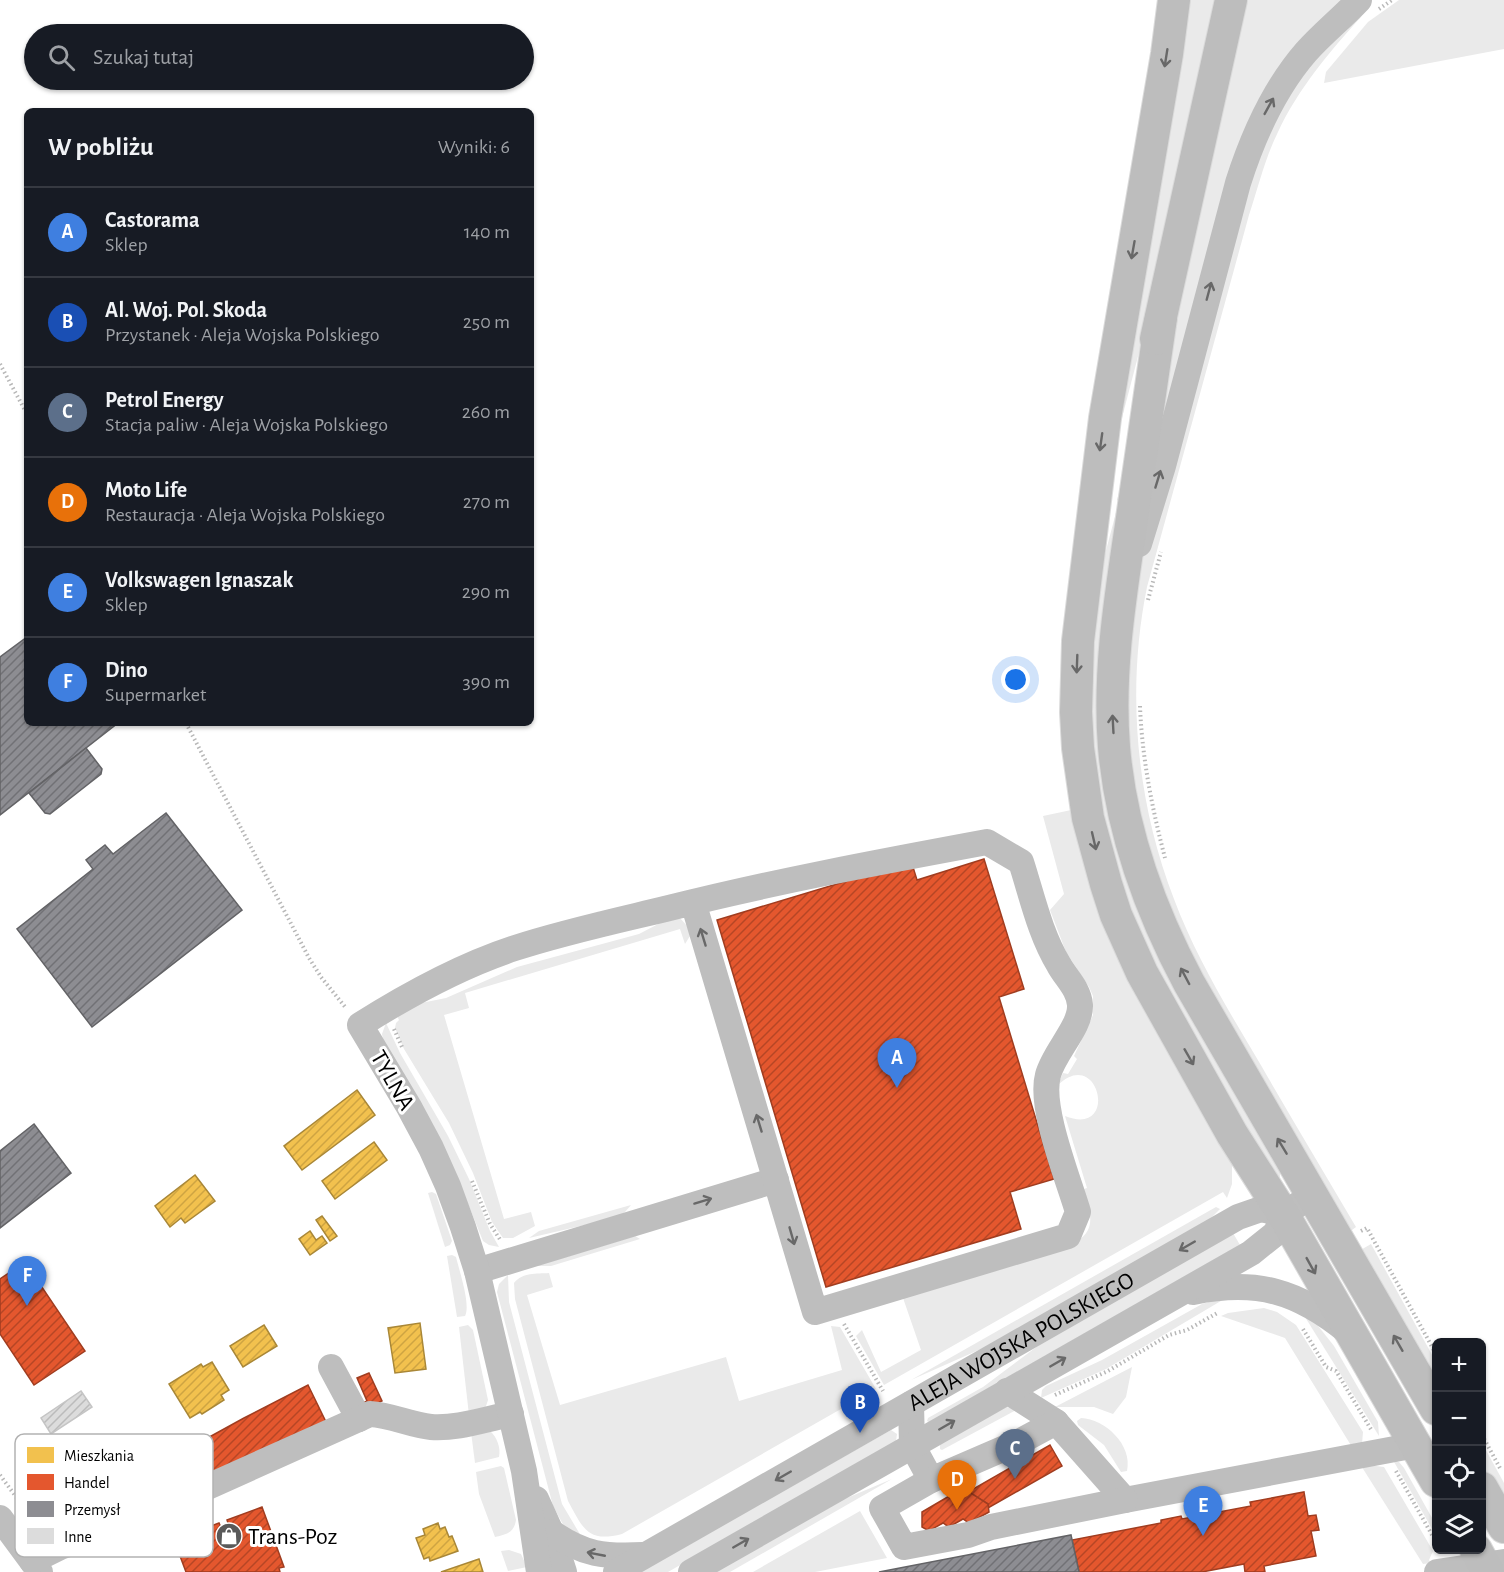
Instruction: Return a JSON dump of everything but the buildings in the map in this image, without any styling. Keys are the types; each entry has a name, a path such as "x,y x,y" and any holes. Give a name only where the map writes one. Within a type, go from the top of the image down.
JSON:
{"main road":[{"path":"1174,0 1167,54 1104,418 1082,606 1076,677 1078,748 1088,819 1106,884 1129,945 1157,1001 1232,1134 1283,1214 1432,1472"},
{"path":"1082,606 1161,318 1231,0"},
{"path":"1161,318 1132,612 1113,681 1114,748 1125,816 1145,887 1160,926 1189,983 1432,1400"},
{"path":"1486,1495 1504,1527"}],"street":[{"path":"1132,612 1162,466 1238,183 1254,138 1272,101 1293,68 1318,39 1367,6"},
{"path":"360,1025 420,989 484,960 559,935 693,902 817,874 987,842 1021,862 1048,945 1078,996 1080,1006 1078,1017 1052,1064 1046,1091 1050,1119 1078,1212 1068,1236 815,1312 693,902"},
{"name":"TYLNA","path":"360,1025 431,1148 448,1186 477,1271 524,1471 539,1572"},
{"path":"477,1271 776,1179"},
{"path":"1283,1214 1312,1196"},
{"name":"ALEJA WOJSKA POLSKIEGO","path":"616,1572 1238,1217 1261,1209 1283,1214 1278,1230 1264,1244 691,1572"},
{"path":"1175,1295 1235,1286 1272,1289 1301,1300 1327,1315 1351,1334"},
{"path":"332,1367 359,1419"},
{"path":"1007,1391 1056,1422 1125,1500"},
{"path":"911,1404 912,1445 931,1480"},
{"path":"213,1485 370,1414 385,1414 431,1427 448,1427 511,1414"},
{"path":"1056,1422 1019,1442 931,1480 882,1508 904,1547 1125,1500 1416,1445"},
{"name":"TYLNA","path":"524,1471 551,1532 564,1572"},
{"path":"0,1518 15,1538"},
{"path":"551,1532 564,1541 596,1555 615,1557 646,1554"},
{"path":"1437,1572 1488,1562"}],"path":[{"path":"1367,6 1392,0"},
{"path":"0,364 24,408"},
{"path":"1132,612 1163,546"},
{"path":"1140,698 1143,751 1166,861"},
{"name":"TYLNA","path":"188,726 309,958 335,996 360,1025"},
{"path":"1363,1230 1366,1236"},
{"path":"840,1305 845,1327 883,1391"},
{"path":"1299,1322 1326,1367 1336,1371 1432,1533"},
{"path":"1486,1442 1504,1476"},
{"path":"0,1475 15,1495"}],"shaded area":[{"path":"1185,0 1216,0 1142,341 1110,464"},
{"path":"1246,0 1345,0 1297,46 1150,472 1169,344"},
{"path":"1399,0 1504,0 1504,49 1324,83 1326,72 1368,22"},
{"path":"1362,16 1327,57 1295,101 1273,142 1262,173 1147,587 1137,665 1136,705 1143,784 1161,862 1174,899 1203,964 1226,1006 1356,1227 1348,1233 1193,968 1145,848 1125,732 1134,585 1261,149 1290,93 1315,60 1350,24"},
{"path":"1129,456 1104,766 1280,1169 1278,1179 1163,990 1125,907 1091,767 1092,625 1103,562"},
{"path":"1076,809 1232,1162 1232,1184 1227,1198 1223,1192 884,1385 856,1336 862,1330 881,1372 921,1350 903,1298 1077,1246 1077,1241 1084,1236 1090,1225 1090,1211 1084,1189 1087,1188 1065,1116 1082,1119 1093,1115 1098,1105 1097,1094 1092,1083 1084,1076 1072,1076 1057,1086 1063,1073 1068,1074 1077,1059 1074,1056 1093,1015 1093,996 1066,952 1050,910 1064,894 1043,816"},
{"path":"680,918 688,927 690,936 685,944 680,929 465,993 469,1008 444,1015 504,1219 531,1212 535,1226 513,1238 503,1238 492,1222 473,1173 449,1123 404,1049 395,1028 399,1020 395,1012 416,1004 446,998 517,967 639,934 664,921"},
{"path":"386,1023 400,1053 448,1136 499,1247 483,1241 458,1179 383,1040 382,1034"},
{"path":"428,1193 436,1194 452,1241 445,1247"},
{"path":"631,1205 615,1218 529,1238 539,1231"},
{"path":"1216,1207 1220,1209 1209,1220 990,1345 911,1380"},
{"path":"1233,1233 1240,1245 929,1422 927,1421 928,1418 983,1387 1047,1339"},
{"path":"635,1236 640,1239 551,1266 536,1266"},
{"path":"1371,1244 1432,1355 1432,1380 1359,1251"},
{"path":"447,1256 456,1257 464,1287 467,1304 465,1316 457,1317"},
{"path":"549,1273 553,1287 527,1295 560,1405 726,1357 739,1401 842,1370 831,1326 840,1327 876,1389 622,1534 593,1535 582,1526 568,1501 515,1299 514,1283 518,1279 530,1274"},
{"path":"508,1275 509,1302 562,1504 581,1536 565,1528 553,1506 497,1292 499,1284"},
{"path":"1231,1295 1106,1369 1041,1398 1042,1390 1046,1386 1102,1360 1202,1304"},
{"path":"1264,1308 1277,1312 1296,1325 1363,1432 1362,1444 1352,1447 1285,1338 1221,1316"},
{"path":"1305,1317 1311,1317 1334,1346 1378,1422 1379,1436"},
{"path":"468,1325 473,1330 488,1400 485,1409 469,1415 459,1327"},
{"path":"1132,1367 1126,1397 1113,1414 1094,1407 1055,1407"},
{"path":"1006,1407 1018,1409 942,1450 940,1449 940,1444"},
{"path":"1081,1418 1099,1423 1115,1435 1126,1452 1127,1471 1121,1472 1104,1445 1078,1425 1077,1421"},
{"path":"891,1430 897,1434 896,1441 891,1445 668,1572 639,1572"},
{"path":"490,1431 498,1443 499,1457 475,1463 471,1432"},
{"path":"1486,1450 1504,1483 1504,1505 1486,1473"},
{"path":"1393,1460 1399,1462 1404,1468 1432,1518 1432,1529"},
{"path":"1360,1464 1384,1467 1432,1549 1429,1560 1431,1563 1423,1564"},
{"path":"501,1466 504,1468 516,1520 514,1528 495,1537 479,1494 476,1472"},
{"path":"892,1479 730,1572 713,1572 835,1503"},
{"path":"860,1511 887,1558 815,1572 753,1572"},
{"path":"509,1550 521,1554 527,1567 508,1571 501,1551"}],"place":[{"name":"Castorama","path":"897,1088"},
{"name":"Dino","path":"27,1306"},
{"name":"Al. Woj. Pol. Skoda","path":"860,1433"},
{"name":"Petrol Energy","path":"1015,1479"},
{"name":"Moto Life","path":"957,1510"},
{"name":"Trans-Poz","path":"229,1536"},
{"name":"Volkswagen Ignaszak","path":"1203,1536"}]}
